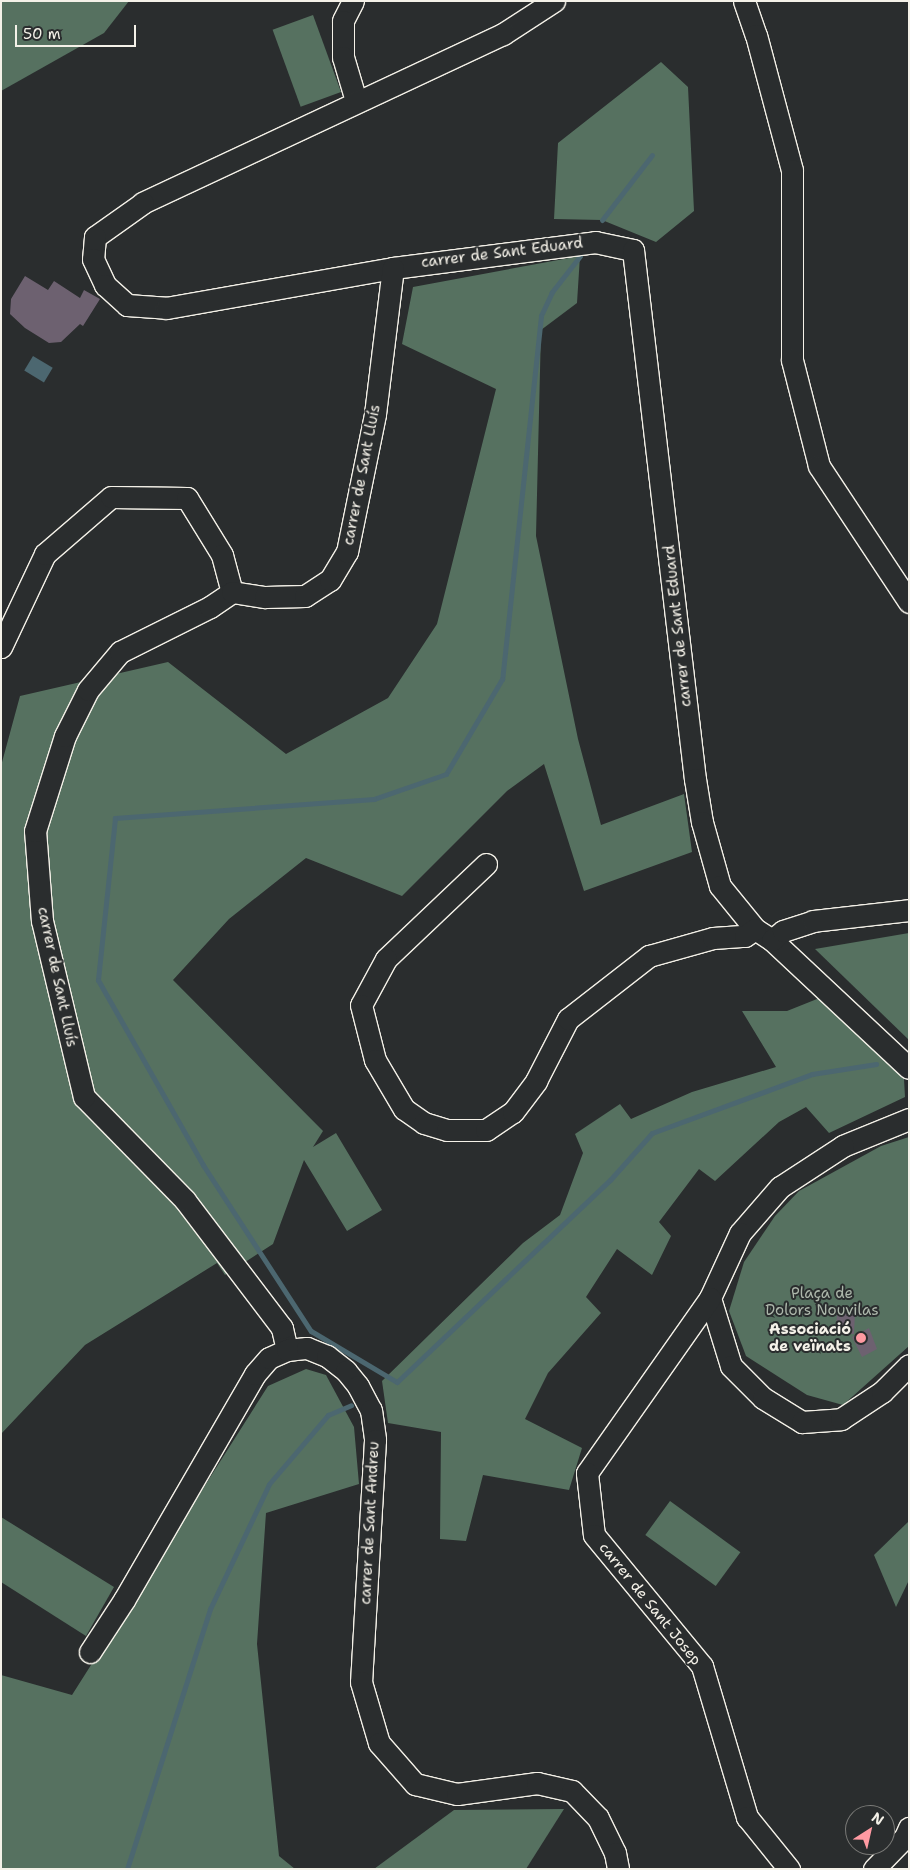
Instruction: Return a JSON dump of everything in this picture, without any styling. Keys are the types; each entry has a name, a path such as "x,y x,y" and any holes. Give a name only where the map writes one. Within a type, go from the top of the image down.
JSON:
{"street":[{"path":"353,1 343,21 343,57 356,100"},
{"name":"carrer de Sant Eduard","path":"554,1 503,34 356,100 143,202 96,237 93,259 105,285 127,305 166,308 393,268 595,242 632,250 702,822 720,886 763,934 909,1068"},
{"path":"744,1 756,35 792,170 792,360 819,466 909,602"},
{"name":"carrer de Sant Lluís","path":"287,1350 282,1328 184,1200 84,1097 42,921 35,831 65,736 88,690 120,652 210,607 232,592 265,597 305,596 330,580 347,552 375,414 393,268"},
{"path":"1,647 45,554 111,497 187,498 222,555 232,592"},
{"path":"486,864 477,876 386,959 361,1005 375,1060 404,1109 424,1123 447,1130 486,1130 513,1112 536,1081 568,1019 649,956 713,938 763,934 783,931 813,921 909,910"},
{"path":"909,1120 843,1146 780,1187 740,1233 710,1298 731,1366 763,1398 802,1422 841,1419 882,1392 909,1365"},
{"name":"carrer de Sant Josep","path":"710,1298 587,1473 594,1535 702,1666 747,1817 789,1869"},
{"name":"carrer de Sant Andreu","path":"90,1652 124,1600 255,1374 269,1358 287,1350 307,1348 327,1356 346,1371 371,1410 375,1440 361,1682 379,1743 415,1784 457,1794 537,1783 572,1791 598,1818 615,1853 618,1869"},
{"path":"874,1869 905,1837 909,1828"}],"green space":[{"path":"1,1 129,1 104,33 1,91"},
{"path":"313,15 341,92 301,107 273,30"},
{"path":"661,62 688,87 694,211 656,242 602,220 554,219 558,143"},
{"path":"580,256 577,303 541,330 536,536 578,739 601,825 684,794 692,852 584,891 544,764 507,791 402,896 306,858 229,919 173,980 323,1131 313,1147 336,1133 382,1210 347,1231 304,1160 273,1244 225,1275 217,1263 85,1345 1,1434 1,766 20,696 168,662 286,754 388,698 437,624 496,389 402,344 413,287"},
{"path":"909,933 909,1040 815,949"},
{"path":"822,997 904,1079 905,1097 829,1133 806,1107 779,1122 715,1181 699,1169 659,1222 671,1236 652,1275 617,1249 586,1297 601,1313 548,1373 525,1419 582,1448 569,1490 483,1475 466,1541 440,1539 441,1432 388,1423 382,1381 523,1243 560,1215 583,1153 575,1134 620,1104 631,1119 692,1092 776,1067 742,1011 787,1011"},
{"name":"Plaça de Dolors Nouvilas","path":"909,1137 909,1346 843,1405 807,1395 746,1356 729,1311 744,1262 775,1216 799,1191 881,1146"},
{"path":"306,1369 326,1375 354,1427 359,1484 266,1513 257,1644 279,1856 295,1869 1,1869 1,1675 72,1695 268,1386"},
{"path":"670,1501 740,1552 716,1586 645,1535"},
{"path":"1,1517 114,1587 86,1636 1,1582"},
{"path":"909,1521 909,1580 896,1607 874,1555"},
{"path":"564,1809 526,1869 374,1869 454,1810"}],"water":[{"path":"33,356 53,368 44,382 24,371"}],"building":[{"path":"25,276 48,290 54,281 80,298 84,290 100,299 83,326 80,324 61,342 49,343 25,328 10,314 11,299"},
{"path":"837,1313 855,1314 854,1334 836,1333"},
{"path":"869,1328 877,1349 862,1357 852,1337"}],"waterway":[{"path":"602,220 652,155"},
{"path":"580,256 552,292 541,316 502,679 446,774 374,799 115,818 98,980 203,1165 311,1331 397,1382 610,1180 652,1133 812,1074 876,1064"},
{"path":"127,1869 210,1609 269,1484 328,1415 351,1405"}],"place":[{"name":"Associació de veïnats","path":"861,1338"}]}
